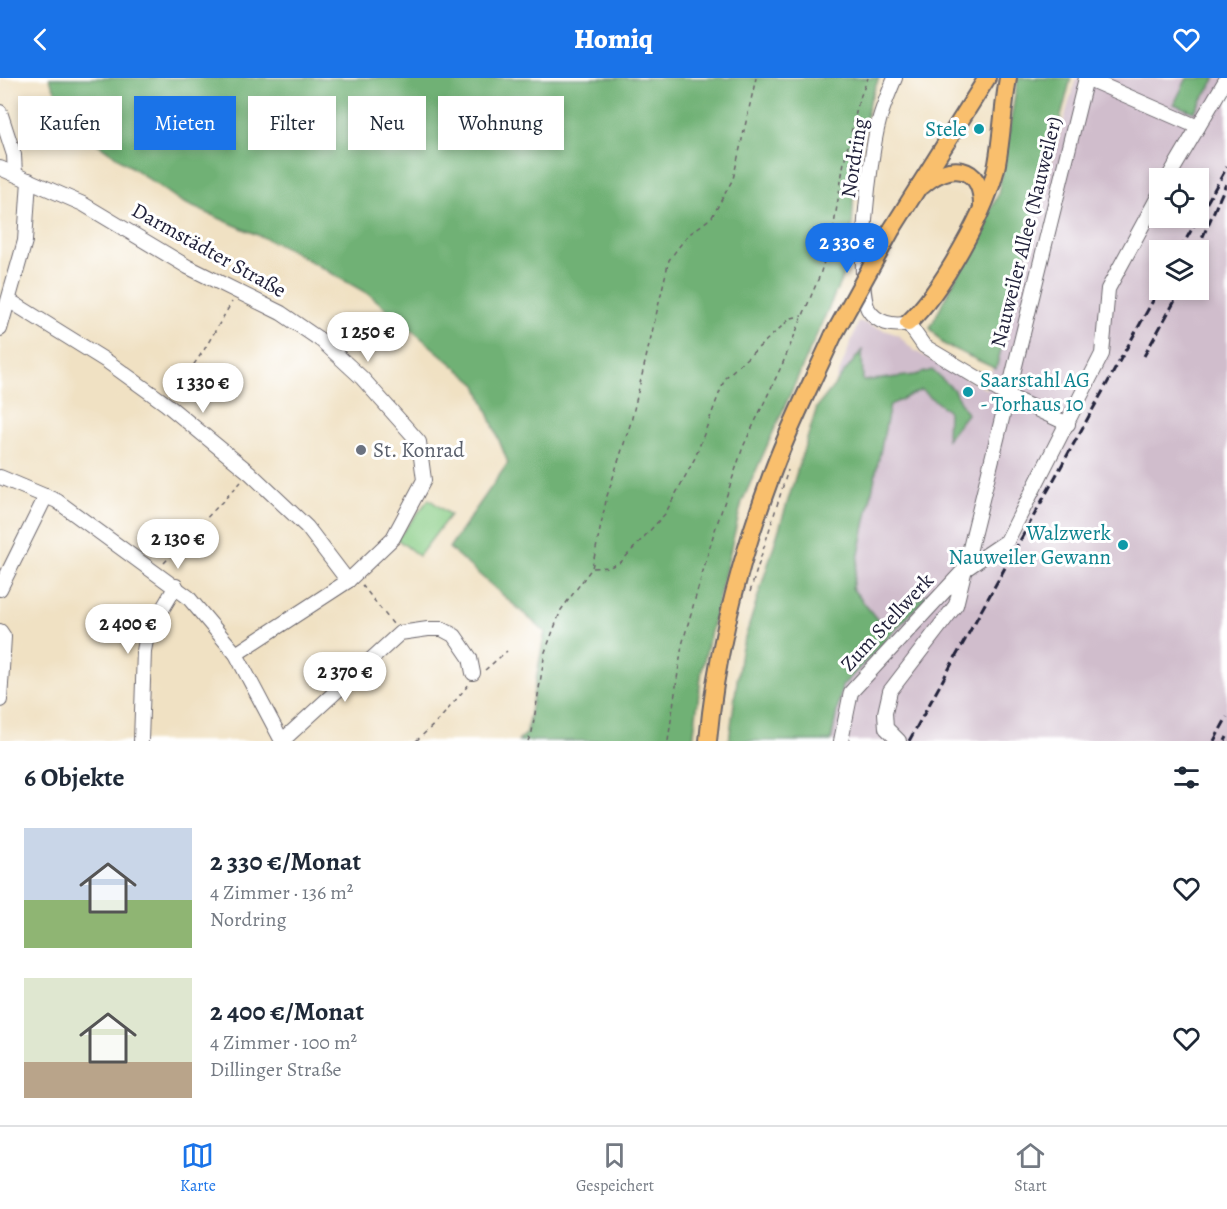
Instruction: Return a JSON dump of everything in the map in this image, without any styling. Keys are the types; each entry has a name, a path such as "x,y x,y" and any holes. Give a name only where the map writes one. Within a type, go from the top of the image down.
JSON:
{"main road":[{"path":"968,105 978,78"},
{"path":"708,741 710,714 730,606 770,478 833,336 910,197 987,78"},
{"path":"908,323 922,310 937,288 982,206 996,166 1008,78"},
{"path":"910,197 941,171 957,170 974,178 982,195 982,206"}],"street":[{"name":"Nordring","path":"895,78 879,122 872,153 863,295 868,308 886,323 899,326 908,323"},
{"path":"1086,78 1198,127"},
{"name":"Nauweiler Allee (Nauweiler)","path":"1008,396 1086,78"},
{"path":"1174,168 1227,78"},
{"path":"0,112 14,155 15,174"},
{"name":"Darmstädter Straße","path":"0,168 83,204 188,267 281,313 322,341 381,398 419,442 424,480 393,538 351,578 236,654"},
{"path":"0,329 10,301 25,241 29,180"},
{"path":"899,741 886,728 885,713 890,691 956,605 964,570 1007,541 1102,354 1108,290 1149,214"},
{"path":"10,301 108,362 166,404 250,473 307,527 351,578"},
{"path":"908,323 924,346 1008,396 1068,424"},
{"name":"Zum Stellwerk","path":"841,741 851,692 964,570 1008,396"},
{"path":"0,477 46,496 70,510 188,597 236,654 282,741 400,633 442,629 455,636 470,658 473,673"},
{"path":"0,589 46,496"},
{"path":"141,741 146,643 160,611 176,586"},
{"path":"0,631 4,637 0,700"}],"path":[{"path":"528,741 532,732 545,652 561,610 592,568 607,496 631,422 669,260 687,236 712,218 733,179 756,78"},
{"path":"668,741 682,645 713,536 743,447 820,275 832,231 844,162 859,100 868,78"},
{"path":"166,404 204,350 238,292"},
{"path":"592,568 610,567 621,562 665,514 695,458 725,378 791,318 803,316"},
{"path":"750,591 789,469"},
{"path":"154,574 250,473"},
{"path":"351,578 400,633"},
{"path":"416,741 468,687 473,673 486,670 507,651"}],"shaded area":[{"path":"1076,78 1227,78 1227,741 729,741 741,651 781,524 859,321 898,335 915,351 986,389"}],"green space":[{"path":"49,78 879,78 869,103 854,182 851,258 742,502 702,669 693,741 518,741 526,734 545,632 449,548 508,463 477,385 370,295 287,248 182,202 107,150 122,150 122,96 58,96"},
{"path":"1018,78 1071,78 996,369 943,344 930,328 998,195"},
{"path":"1187,78 1216,78 1194,112 1174,104"},
{"path":"862,350 863,381 915,375 932,370 953,389 967,414 947,439 948,411 921,390 890,405 852,588 880,623 932,591 842,686 831,741 729,741 741,651 817,407"},
{"path":"429,499 450,515 419,556 397,539"}],"railway":[{"path":"1186,240 1227,167"},
{"path":"1201,240 1226,184"},
{"path":"909,741 1153,300"},
{"path":"1144,356 1175,300"},
{"path":"1214,741 1227,717"},
{"path":"1225,741 1227,737"}],"place":[{"name":"Stele","path":"979,129"},
{"name":"Saarstahl AG - Torhaus 10","path":"968,392"},
{"name":"St. Konrad","path":"361,450"},
{"name":"Walzwerk Nauweiler Gewann","path":"1123,545"}]}
